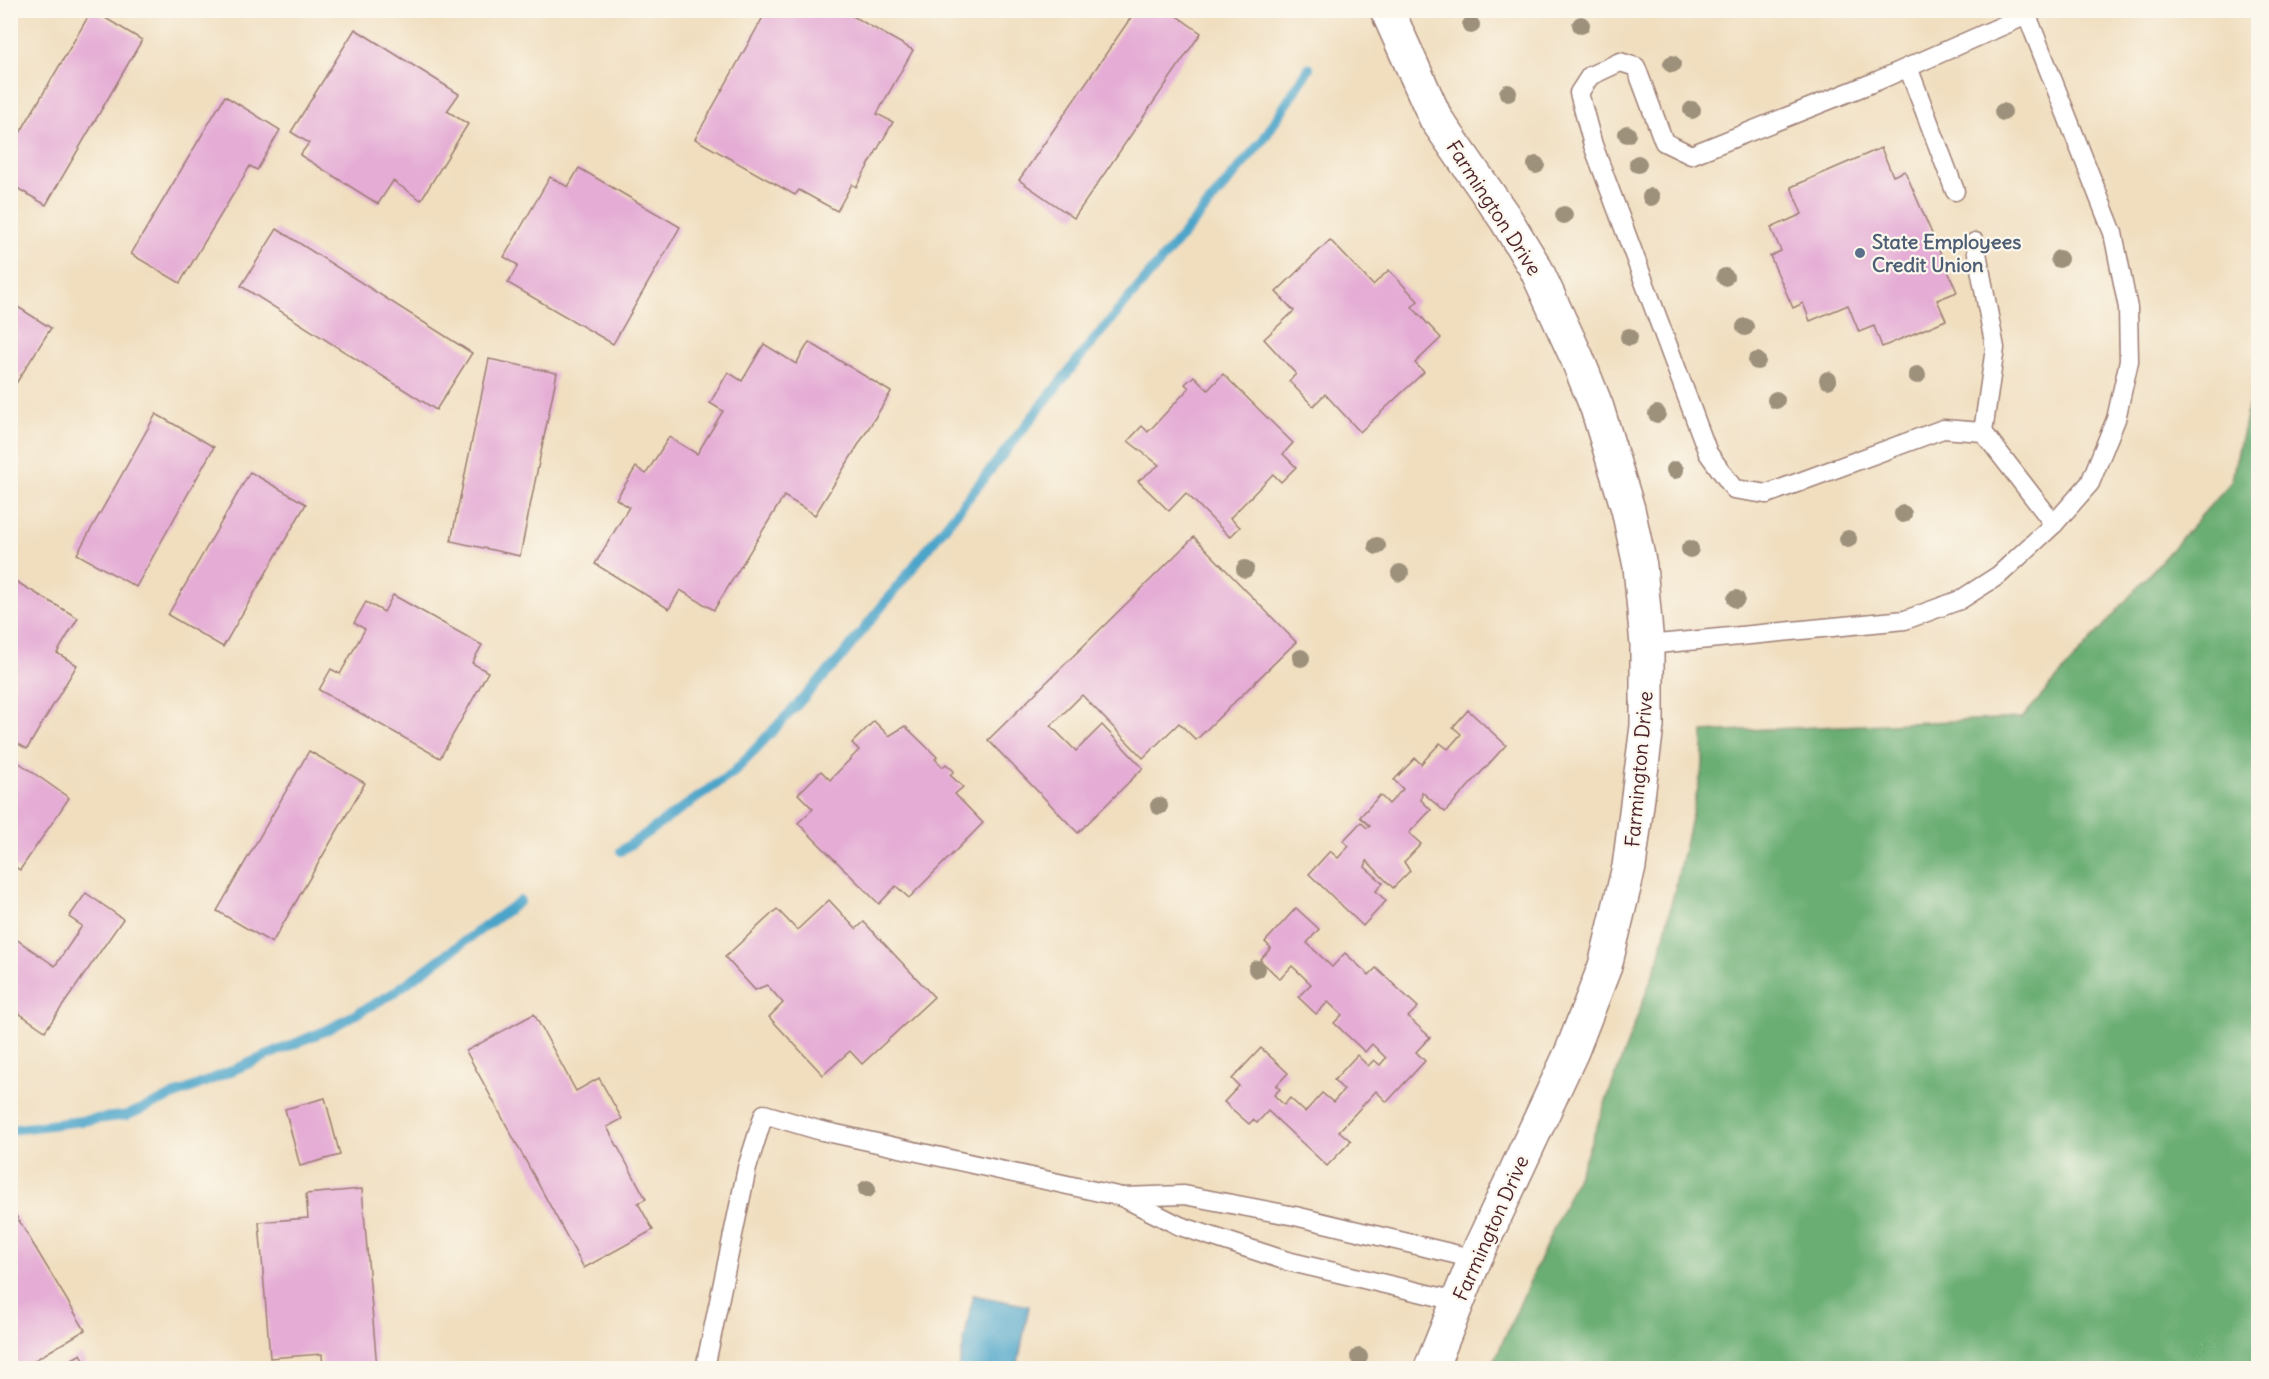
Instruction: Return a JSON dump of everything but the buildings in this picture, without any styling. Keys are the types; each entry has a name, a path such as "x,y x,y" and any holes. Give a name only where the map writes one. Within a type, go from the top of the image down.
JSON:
{"street":[{"name":"Farmington Drive","path":"1387,10 1436,119 1536,269 1577,358 1597,408 1628,509 1640,566 1647,645 1647,726 1629,867 1605,966 1572,1051 1475,1259 1431,1368"}],"lane":[{"path":"1647,645 1905,620 1960,600 1999,575 2054,524 2090,483 2116,419 2129,361 2128,309 2113,233 2026,13 1908,67 1691,155 1664,142 1636,67 1620,62 1590,76 1579,93 1593,145 1708,453 1734,489 1767,494 1942,429 1983,432"},
{"path":"1908,67 1955,191"},
{"path":"1975,242 1995,348 1983,432 2054,524"},
{"path":"705,1368 747,1168 764,1114 818,1130 1122,1197 1180,1226 1287,1261 1457,1301"},
{"path":"1122,1197 1184,1195 1295,1216 1475,1259"}],"green space":[{"path":"2258,365 2258,1368 1491,1368 1584,1161 1659,958 1703,766 1703,732 2022,718 2231,482"}],"water":[{"path":"973,1295 1029,1306 1017,1368 959,1368"}],"waterway":[{"path":"621,851 734,772 840,659 1089,346 1263,140 1309,68"},
{"path":"10,1130 128,1115 329,1029 392,994 520,901"}],"place":[{"name":"State Employees Credit Union","path":"1860,253"}]}
